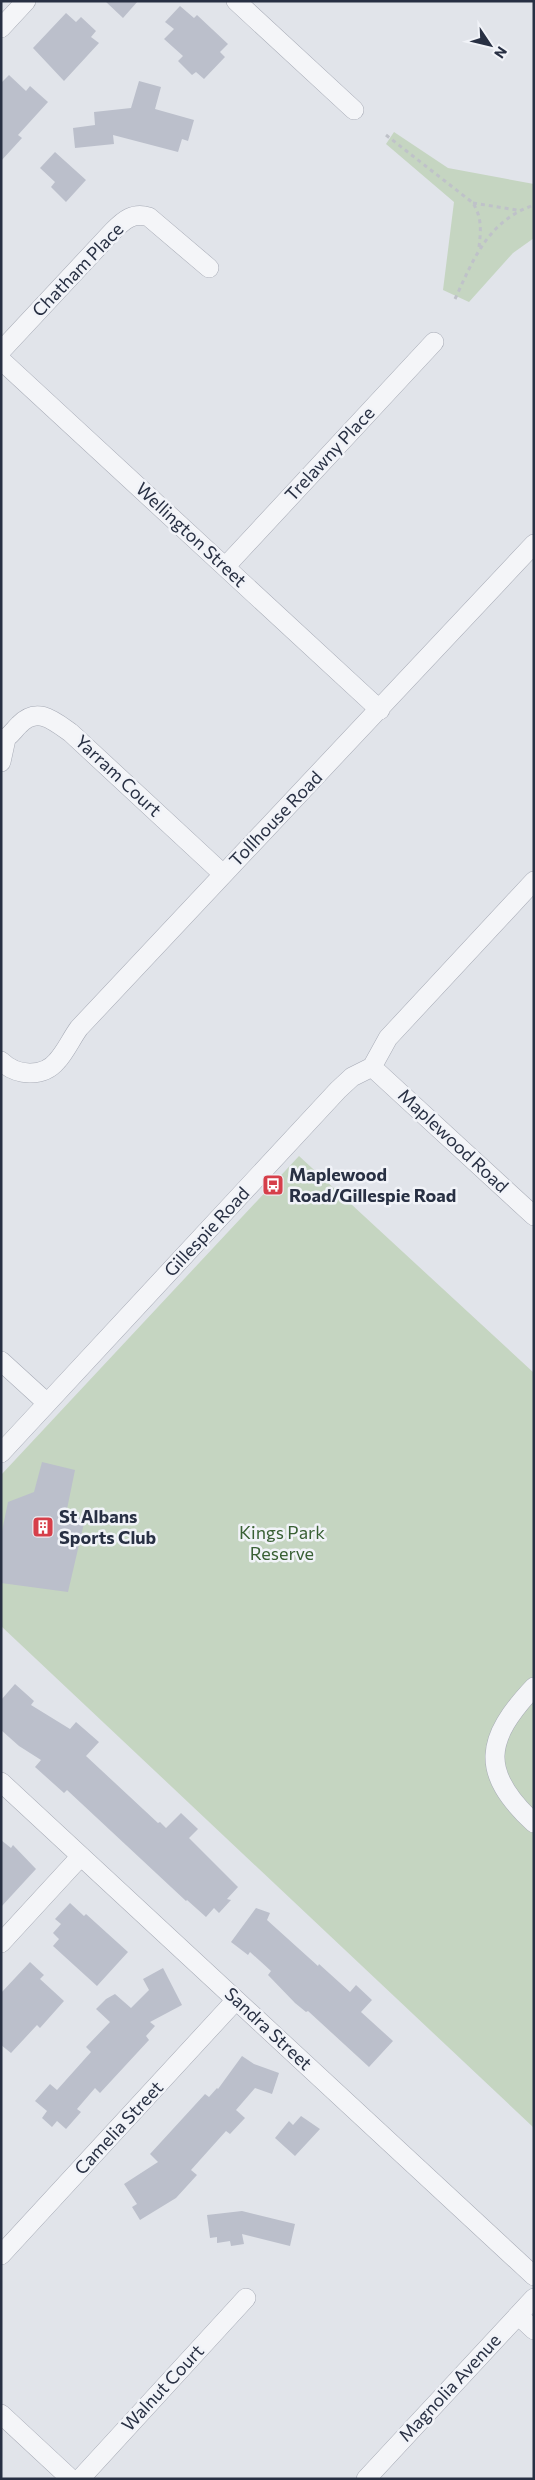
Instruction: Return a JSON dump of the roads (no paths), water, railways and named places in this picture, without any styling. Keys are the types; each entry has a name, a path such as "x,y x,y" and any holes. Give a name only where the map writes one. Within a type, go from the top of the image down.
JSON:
{"street":[{"path":"1,28 26,1"},
{"path":"236,1 354,110"},
{"name":"Chatham Place","path":"1,351 122,221 133,216 141,214 154,220 209,268"},
{"name":"Trelawny Place","path":"225,567 434,342"},
{"name":"Wellington Street","path":"1,360 380,710"},
{"name":"Tollhouse Road","path":"6,1065 26,1074 35,1073 52,1066 79,1028 534,544"},
{"name":"Yarram Court","path":"1,762 4,740 29,717 43,715 71,733 223,874"},
{"path":"372,1067 388,1038 534,881"},
{"name":"Maplewood Road","path":"372,1067 534,1216"},
{"name":"Gillespie Road","path":"1,1453 338,1090 352,1077 372,1067"},
{"path":"1,1361 47,1404"},
{"path":"534,1687 504,1723 496,1746 495,1758 497,1773 508,1797 534,1823"},
{"name":"Sandra Street","path":"1,1782 534,2276"},
{"path":"1,1943 80,1856"},
{"name":"Camelia Street","path":"1,2255 236,2000"},
{"name":"Walnut Court","path":"80,2479 246,2298"},
{"name":"Magnolia Avenue","path":"374,2476 534,2298"},
{"path":"518,2315 534,2330"},
{"path":"1,2414 71,2479"}],"place":[{"name":"Maplewood Road/Gillespie Road","path":"273,1185"},
{"name":"St Albans Sports Club","path":"43,1527"}],"park label":[{"name":"Kings Park Reserve","path":"282,1544"}]}
